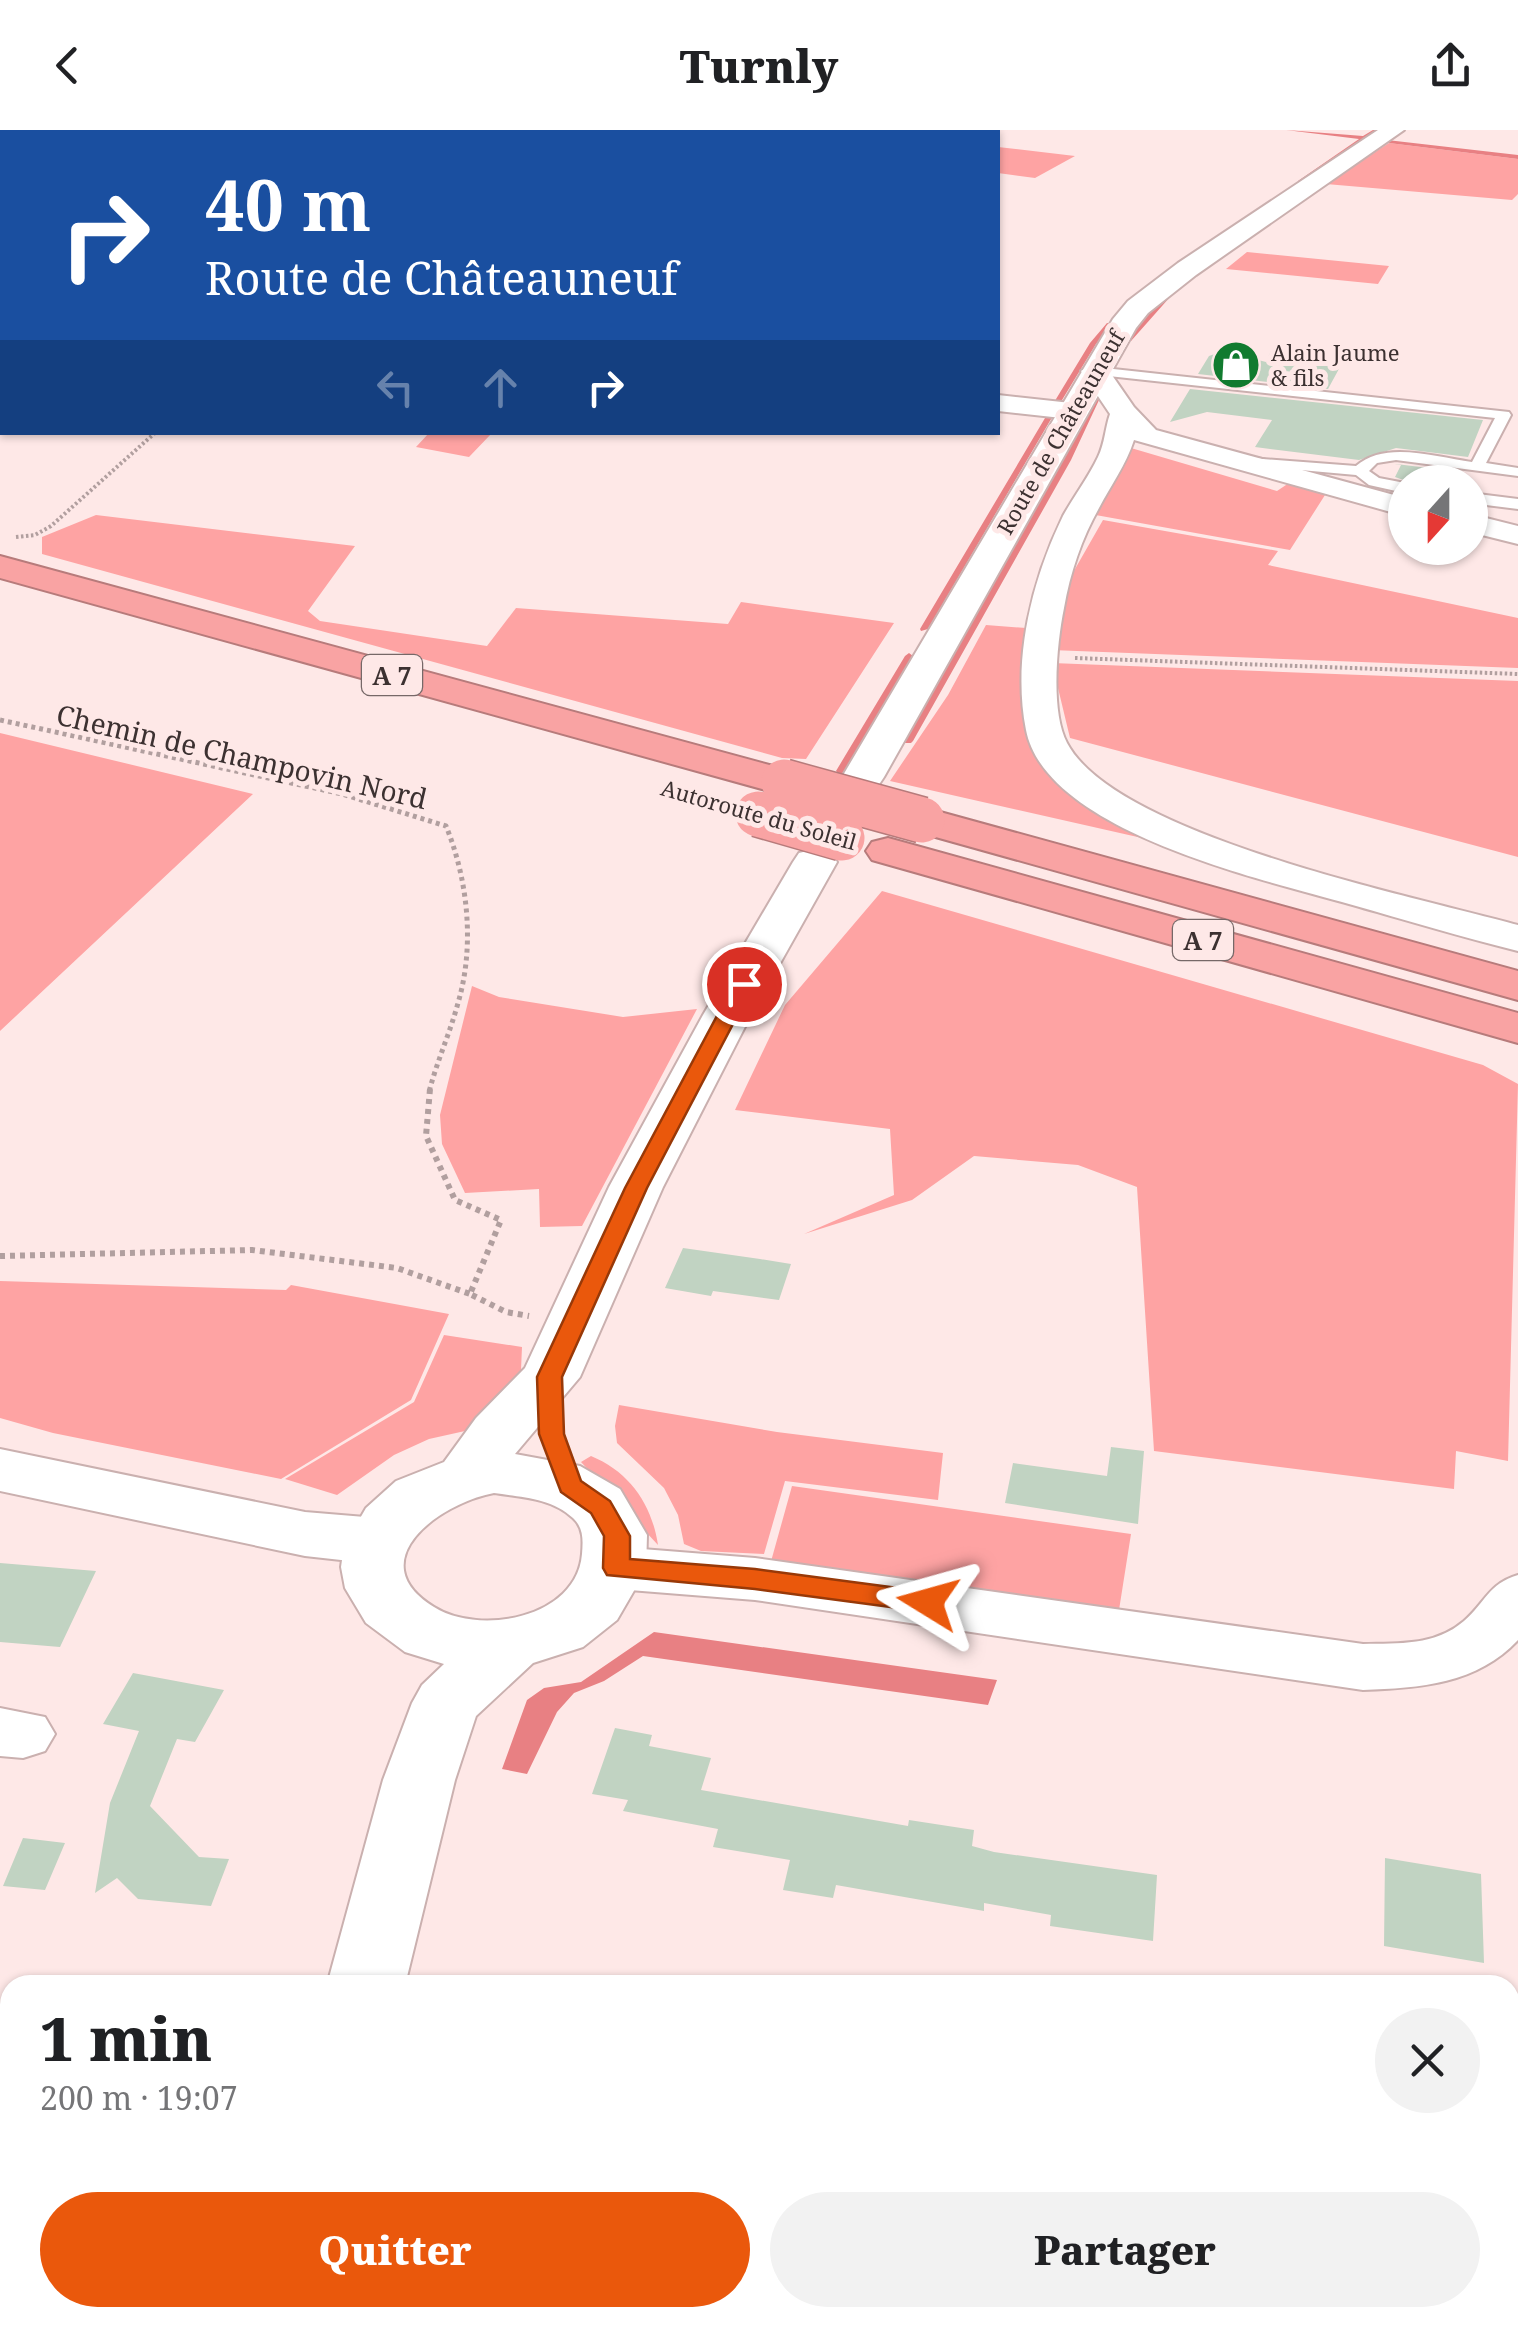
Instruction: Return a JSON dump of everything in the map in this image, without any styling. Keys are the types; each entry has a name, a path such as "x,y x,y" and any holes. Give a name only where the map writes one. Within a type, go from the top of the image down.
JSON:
{"highway":[{"name":"Autoroute du Soleil","path":"5,552 754,800 1518,986"},
{"name":"Autoroute du Soleil","path":"0,600 663,788"},
{"name":"Autoroute du Soleil","path":"905,836 1518,1028"}],"main road":[{"name":"Route de Châteauneuf","path":"864,777 1070,411 1108,346 1138,307 1187,269 1392,130"},
{"path":"467,1476 498,1432 550,1377 645,1170 726,1015 815,862"},
{"path":"550,1377 552,1434 570,1486"},
{"path":"0,1470 304,1534 377,1541"},
{"path":"521,1472 570,1486 600,1507 617,1536 617,1568 604,1594 581,1616 548,1634 511,1644 456,1643 408,1625 388,1608 376,1586 372,1564 377,1541 390,1520 411,1500 467,1476 521,1472"},
{"path":"408,1625 446,1702"},
{"path":"369,1975 420,1780 446,1702 511,1644"}],"street":[{"path":"1095,371 1116,397 1123,440 1081,514 1050,584 1039,657 1043,726 1050,748 1069,770 1124,814 1220,855 1518,938"},
{"path":"1000,403 1070,411"},
{"path":"1122,418 1146,436 1388,502"},
{"path":"1488,528 1518,535"},
{"path":"617,1568 812,1586 1354,1666 1426,1665 1470,1651 1500,1624 1518,1597"}],"lane":[{"path":"1095,371 1504,415 1477,465"},
{"path":"1360,472 1373,459 1396,456 1468,465"},
{"path":"1240,460 1360,472 1374,482 1388,485"},
{"path":"1488,468 1518,472"},
{"path":"1488,500 1518,504"}],"path":[{"path":"5,552 52,526 153,435"},
{"path":"1039,657 1518,674"},
{"name":"Chemin de Champovin Nord","path":"0,720 342,794 446,826 460,856 465,884 463,963 460,998 439,1054 424,1131 456,1200 500,1220 470,1294"},
{"path":"0,1256 252,1250 397,1268 470,1294 506,1312 575,1323"}],"shaded area":[{"path":"1389,143 1518,159 1518,194 1512,200 1326,184"},
{"path":"1000,147 1075,156 1035,178 1000,173"},
{"path":"1247,252 1389,266 1378,284 1226,269"},
{"path":"426,435 490,435 469,457 416,447"},
{"path":"1131,448 1277,491 1289,483 1325,495 1290,550 1090,514"},
{"path":"96,515 355,546 308,611 320,621 487,646 516,608 728,624 741,602 894,623 806,759 782,758 42,554 42,537"},
{"path":"1103,520 1278,551 1268,565 1518,618 1518,668 1051,650 1067,583"},
{"path":"986,625 1026,628 1027,734 1037,752 1142,838 890,781 948,695"},
{"path":"1052,663 1518,681 1518,857 1070,738"},
{"path":"0,733 253,794 0,1031"},
{"path":"882,891 1483,1065 1518,1084 1508,1461 1456,1451 1454,1489 1154,1451 1137,1187 1078,1165 974,1156 912,1200 804,1234 894,1195 890,1129 735,1110 785,1005"},
{"path":"472,986 499,997 623,1017 697,1009 582,1226 540,1227 539,1189 465,1193 442,1144 440,1115"},
{"path":"0,1281 286,1290 291,1285 449,1314 411,1400 281,1479 53,1433 0,1418"},
{"path":"444,1335 522,1347 521,1370 474,1429 429,1439 394,1455 337,1495 285,1479 414,1402"},
{"path":"619,1405 777,1432 943,1453 938,1500 785,1481 764,1554 701,1551 684,1544 678,1515 664,1488 617,1443"},
{"path":"591,1456 617,1471 637,1491 650,1516 658,1545 581,1462"},
{"path":"792,1486 1131,1534 1119,1610 770,1565"},
{"path":"654,1632 997,1680 988,1705 643,1656 604,1681 574,1693 557,1712 527,1774 502,1769 527,1700 544,1688 581,1682"}],"building":[{"path":"1223,351 1266,362 1271,351 1298,354 1318,362 1316,365 1340,367 1328,389 1198,374 1209,356"},
{"path":"1190,389 1483,420 1468,457 1396,448 1359,460 1255,447 1272,420 1207,412 1170,422"},
{"path":"683,1248 791,1264 779,1300 713,1291 711,1296 665,1288"},
{"path":"1111,1447 1144,1451 1138,1524 1005,1503 1013,1463 1107,1476"},
{"path":"0,1563 96,1571 60,1647 0,1642"},
{"path":"133,1673 224,1690 195,1742 177,1739 150,1806 199,1857 229,1859 211,1906 138,1899 117,1878 95,1893 110,1803 139,1731 103,1724"},
{"path":"615,1728 652,1735 649,1746 711,1758 701,1790 908,1826 909,1820 974,1830 972,1846 994,1852 1157,1875 1153,1941 1050,1926 1051,1915 984,1903 984,1911 836,1885 833,1898 783,1890 790,1860 713,1847 718,1829 623,1811 628,1800 592,1794"},
{"path":"23,1838 65,1843 45,1890 3,1886"},
{"path":"1385,1858 1481,1874 1484,1963 1384,1946"}],"waterway":[{"path":"1289,130 1364,138"},
{"path":"1300,182 1376,130"},
{"path":"1389,141 1518,157"},
{"path":"1129,340 1167,297"},
{"path":"1057,404 1093,343 1109,324"},
{"path":"908,741 1067,460 1096,400"},
{"path":"924,629 1050,414"},
{"path":"841,771 909,656"}],"place":[{"name":"Alain Jaume & fils","path":"1236,365"}],"route":[{"path":"744,984 636,1188 550,1377 548,1416 552,1434 570,1486 600,1507 617,1536 617,1568 755,1579 928,1602"}]}
